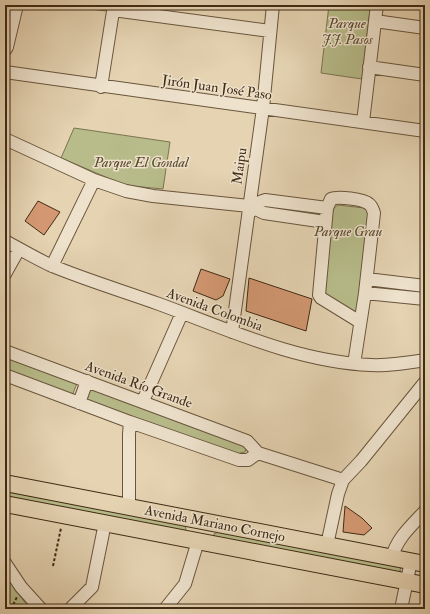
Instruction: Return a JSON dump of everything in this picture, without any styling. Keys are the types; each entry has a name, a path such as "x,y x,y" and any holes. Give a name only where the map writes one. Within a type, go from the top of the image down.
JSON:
{"main road":[{"name":"Avenida Mariano Cornejo","path":"5,483 418,562"},
{"name":"Avenida Mariano Cornejo","path":"5,504 425,585"},
{"path":"196,541 206,538 209,527 200,520"}],"street":[{"path":"5,14 7,5"},
{"path":"5,50 17,5"},
{"name":"Maipu","path":"232,332 262,108 273,5"},
{"path":"363,122 377,5"},
{"path":"101,87 114,7 270,31"},
{"path":"375,21 425,28"},
{"path":"369,67 425,75"},
{"name":"Jirón Juan José Paso","path":"5,72 101,87 425,131"},
{"path":"5,138 94,180 126,191 154,196 249,206 264,213 325,222"},
{"path":"52,266 94,180"},
{"path":"354,364 367,279 374,213 368,203 335,197 331,199 327,208 319,295 321,298 360,322"},
{"path":"249,206 265,200 327,208"},
{"name":"Avenida Colombia","path":"5,241 52,266 232,332 300,354 354,364 390,365 425,360"},
{"path":"5,274 19,249"},
{"path":"367,279 425,286"},
{"path":"365,293 425,299"},
{"path":"143,401 182,313"},
{"name":"Avenida Río Grande","path":"5,351 143,401 247,441 258,453 343,480"},
{"path":"5,375 130,422 239,460 248,460 258,453"},
{"path":"79,403 87,381"},
{"path":"327,545 338,494 343,480 361,461 425,382"},
{"path":"129,506 130,422"},
{"path":"392,557 394,548 399,541 425,511"},
{"path":"70,609 92,587 105,523"},
{"path":"165,609 184,584 196,541"},
{"path":"401,609 407,582 418,562"},
{"path":"5,563 21,587 41,609"}],"path":[{"path":"53,566 63,515"}],"green space":[{"path":"73,5 108,5 107,11 73,7"},
{"name":"Parque J.J. Pasos","path":"329,5 343,5 370,10 362,79 321,73"},
{"name":"Parque El Gondal","path":"74,128 170,142 163,189 132,186 120,183 61,158"},
{"name":"Parque Grau","path":"338,205 364,208 367,211 368,217 358,311 352,313 323,294 331,214 334,208"},
{"path":"5,355 77,383 72,396 5,370"},
{"path":"89,385 247,447 245,452 236,454 85,399"},
{"path":"8,492 183,524 186,528 184,536 5,506 5,495"},
{"path":"218,532 401,566 398,581 213,542 214,534"},
{"path":"5,572 16,591 30,609 5,609"}],"building":[{"path":"38,201 60,212 44,235 25,221"},
{"path":"201,269 230,279 223,296 216,300 193,291"},
{"path":"249,278 312,299 306,331 246,311"},
{"path":"345,506 362,518 372,528 364,535 343,532"}]}
